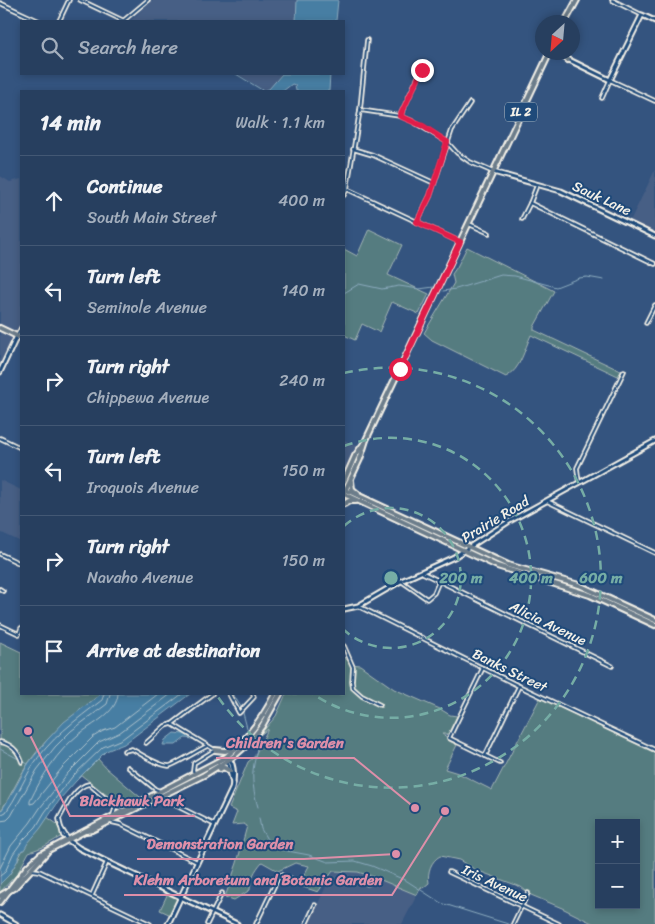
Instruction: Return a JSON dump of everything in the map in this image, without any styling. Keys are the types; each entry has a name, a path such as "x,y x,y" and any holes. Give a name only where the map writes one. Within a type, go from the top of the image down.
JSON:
{"main road":[{"path":"568,15 575,0"},
{"name":"IL 2","path":"345,489 363,453 366,440 547,60"},
{"path":"0,328 19,337"},
{"name":"IL 2","path":"345,478 360,447 366,440"},
{"path":"345,473 355,452 360,447"},
{"path":"353,474 351,485 356,493 395,513"},
{"path":"345,491 508,565 592,590 655,620"},
{"path":"345,492 366,505 506,570 590,595 655,625"},
{"path":"345,504 352,501 366,505"},
{"path":"86,830 92,830 109,822 154,797 161,791 228,759 262,717 274,695"},
{"path":"204,775 228,759 254,737 268,717 279,695"},
{"path":"215,750 233,749 262,717"},
{"path":"0,902 33,861 41,854 124,810 166,794 224,767 230,771"},
{"path":"0,896 10,890 50,850"}],"street":[{"path":"59,20 69,0"},
{"path":"80,0 122,20"},
{"path":"125,20 148,0"},
{"path":"612,0 655,21"},
{"path":"1,2 37,20"},
{"path":"602,98 642,15"},
{"path":"345,192 360,110 368,40"},
{"path":"568,60 655,101"},
{"path":"400,116 422,69"},
{"path":"417,222 435,184 452,130 470,103"},
{"path":"360,110 400,116 423,126 447,142 457,153 470,162 494,172"},
{"path":"354,149 372,155 435,184"},
{"name":"Sauk Lane","path":"494,172 561,191 655,236"},
{"path":"522,219 537,184"},
{"path":"346,189 460,242"},
{"path":"530,203 655,264"},
{"path":"469,224 489,233"},
{"path":"646,324 655,305"},
{"path":"0,372 19,337"},
{"path":"578,483 577,468 624,371"},
{"path":"0,438 20,448"},
{"name":"Prairie Road","path":"345,609 358,606 401,581 454,557 578,483 655,441"},
{"path":"547,501 655,552"},
{"path":"0,554 20,564"},
{"name":"Alicia Avenue","path":"421,572 612,666"},
{"path":"401,581 428,599 434,593 439,581"},
{"name":"Banks Street","path":"358,606 519,686 655,750"},
{"path":"0,625 18,634 20,630"},
{"path":"345,648 354,667 353,688 362,696 380,705"},
{"path":"483,668 449,738 500,763"},
{"path":"485,756 519,686"},
{"path":"146,744 166,726 172,724 211,695"},
{"path":"230,695 239,713 254,697 253,695"},
{"path":"168,924 215,825 233,783 234,774 228,759 172,724"},
{"path":"0,742 10,744 22,762"},
{"path":"124,751 132,749 169,766 196,750 207,746"},
{"path":"196,774 193,771 194,764 215,750"},
{"path":"228,759 233,783"},
{"path":"128,767 161,791"},
{"path":"124,810 114,805 89,784 83,786 70,799 58,819 63,836 79,848 237,924"},
{"path":"153,787 154,797 167,801 215,825"},
{"path":"166,794 165,798 167,801"},
{"path":"113,815 114,805"},
{"path":"119,816 118,821 120,824"},
{"path":"109,822 120,824 198,862"},
{"path":"92,895 108,862"},
{"path":"36,863 39,871"},
{"path":"29,870 39,871 150,924"},
{"name":"Iris Avenue","path":"449,872 559,924"},
{"path":"256,924 279,876 281,874 294,881"},
{"path":"207,924 222,893"},
{"path":"513,924 528,894"},
{"path":"306,924 315,904"},
{"path":"0,916 16,924"}],"shaded area":[{"path":"152,0 297,0 296,20 131,20"},
{"path":"240,75 281,75 269,89 263,90"},
{"path":"655,170 655,233 630,221"},
{"path":"0,176 10,182 20,179 20,335 0,325"},
{"path":"0,332 13,338 0,365"},
{"path":"345,440 357,446 345,471"},
{"path":"0,480 20,490 20,538 19,541 0,532"},
{"path":"336,866 365,871 417,895 402,924 308,924"}],"green space":[{"path":"369,229 402,245 388,275 429,294 419,314 392,302 379,332 362,324 355,340 345,335 345,250 357,256"},
{"path":"467,247 554,291 534,330 621,371 618,376 531,335 522,359 511,374 506,377 432,340 424,333 454,283 452,274"},
{"path":"0,642 20,652 20,695 100,695 62,725 45,742 25,768 0,812"},
{"path":"345,658 351,664 360,665 394,689 450,715 457,716 448,734 442,734 449,741 457,745 445,769 458,773 492,790 540,698 655,753 655,924 594,924 531,895 521,887 476,870 459,860 440,856 430,867 429,883 423,888 421,887 417,895 369,875 370,883 369,886 366,886 363,882 363,877 367,875 358,872 333,871 318,892 303,887 301,881 309,866 295,863 278,871 262,862 253,875 250,890 234,900 225,897 247,826 244,824 232,825 237,812 229,808 248,762 254,757 268,729 260,735 276,716 286,695 345,695"},
{"path":"98,759 140,797 121,806 81,775"},
{"path":"47,817 57,824 62,836 43,847 29,852 17,874 0,892 0,884 10,874 30,839"},
{"path":"168,893 178,898 171,915 160,910"}],"water":[{"path":"297,0 338,0 336,20 296,20"},
{"path":"281,75 330,75 329,90 296,90 295,85 292,84 284,90 265,90 269,89"},
{"path":"100,695 189,695 124,744 106,751 76,781 61,798 24,850 22,850 9,875 0,884 0,813 28,764 64,722"},
{"path":"174,733 184,734 193,739 185,738 176,745 163,745 165,740"}],"waterway":[{"path":"238,75 262,90"},
{"path":"443,291 456,289 501,275 515,276 556,287 579,278 587,277 604,280"},
{"path":"345,292 359,284 382,289 399,286 419,289 434,287"},
{"path":"234,695 241,707"},
{"path":"243,713 247,728"},
{"path":"256,737 257,748 253,780 258,807"},
{"path":"0,749 28,764"},
{"path":"259,818 261,829 269,843 277,849 309,855 328,862 355,861 372,866 407,881 441,903 508,924"}],"place":[{"name":"Blackhawk Park","path":"28,731"},
{"name":"Children's Garden","path":"415,808"},
{"name":"Klehm Arboretum and Botanic Garden","path":"445,811"},
{"name":"Demonstration Garden","path":"396,854"}],"route":[{"path":"400,369 460,242 417,222 435,184 447,142 423,126 400,116 422,70"}]}
